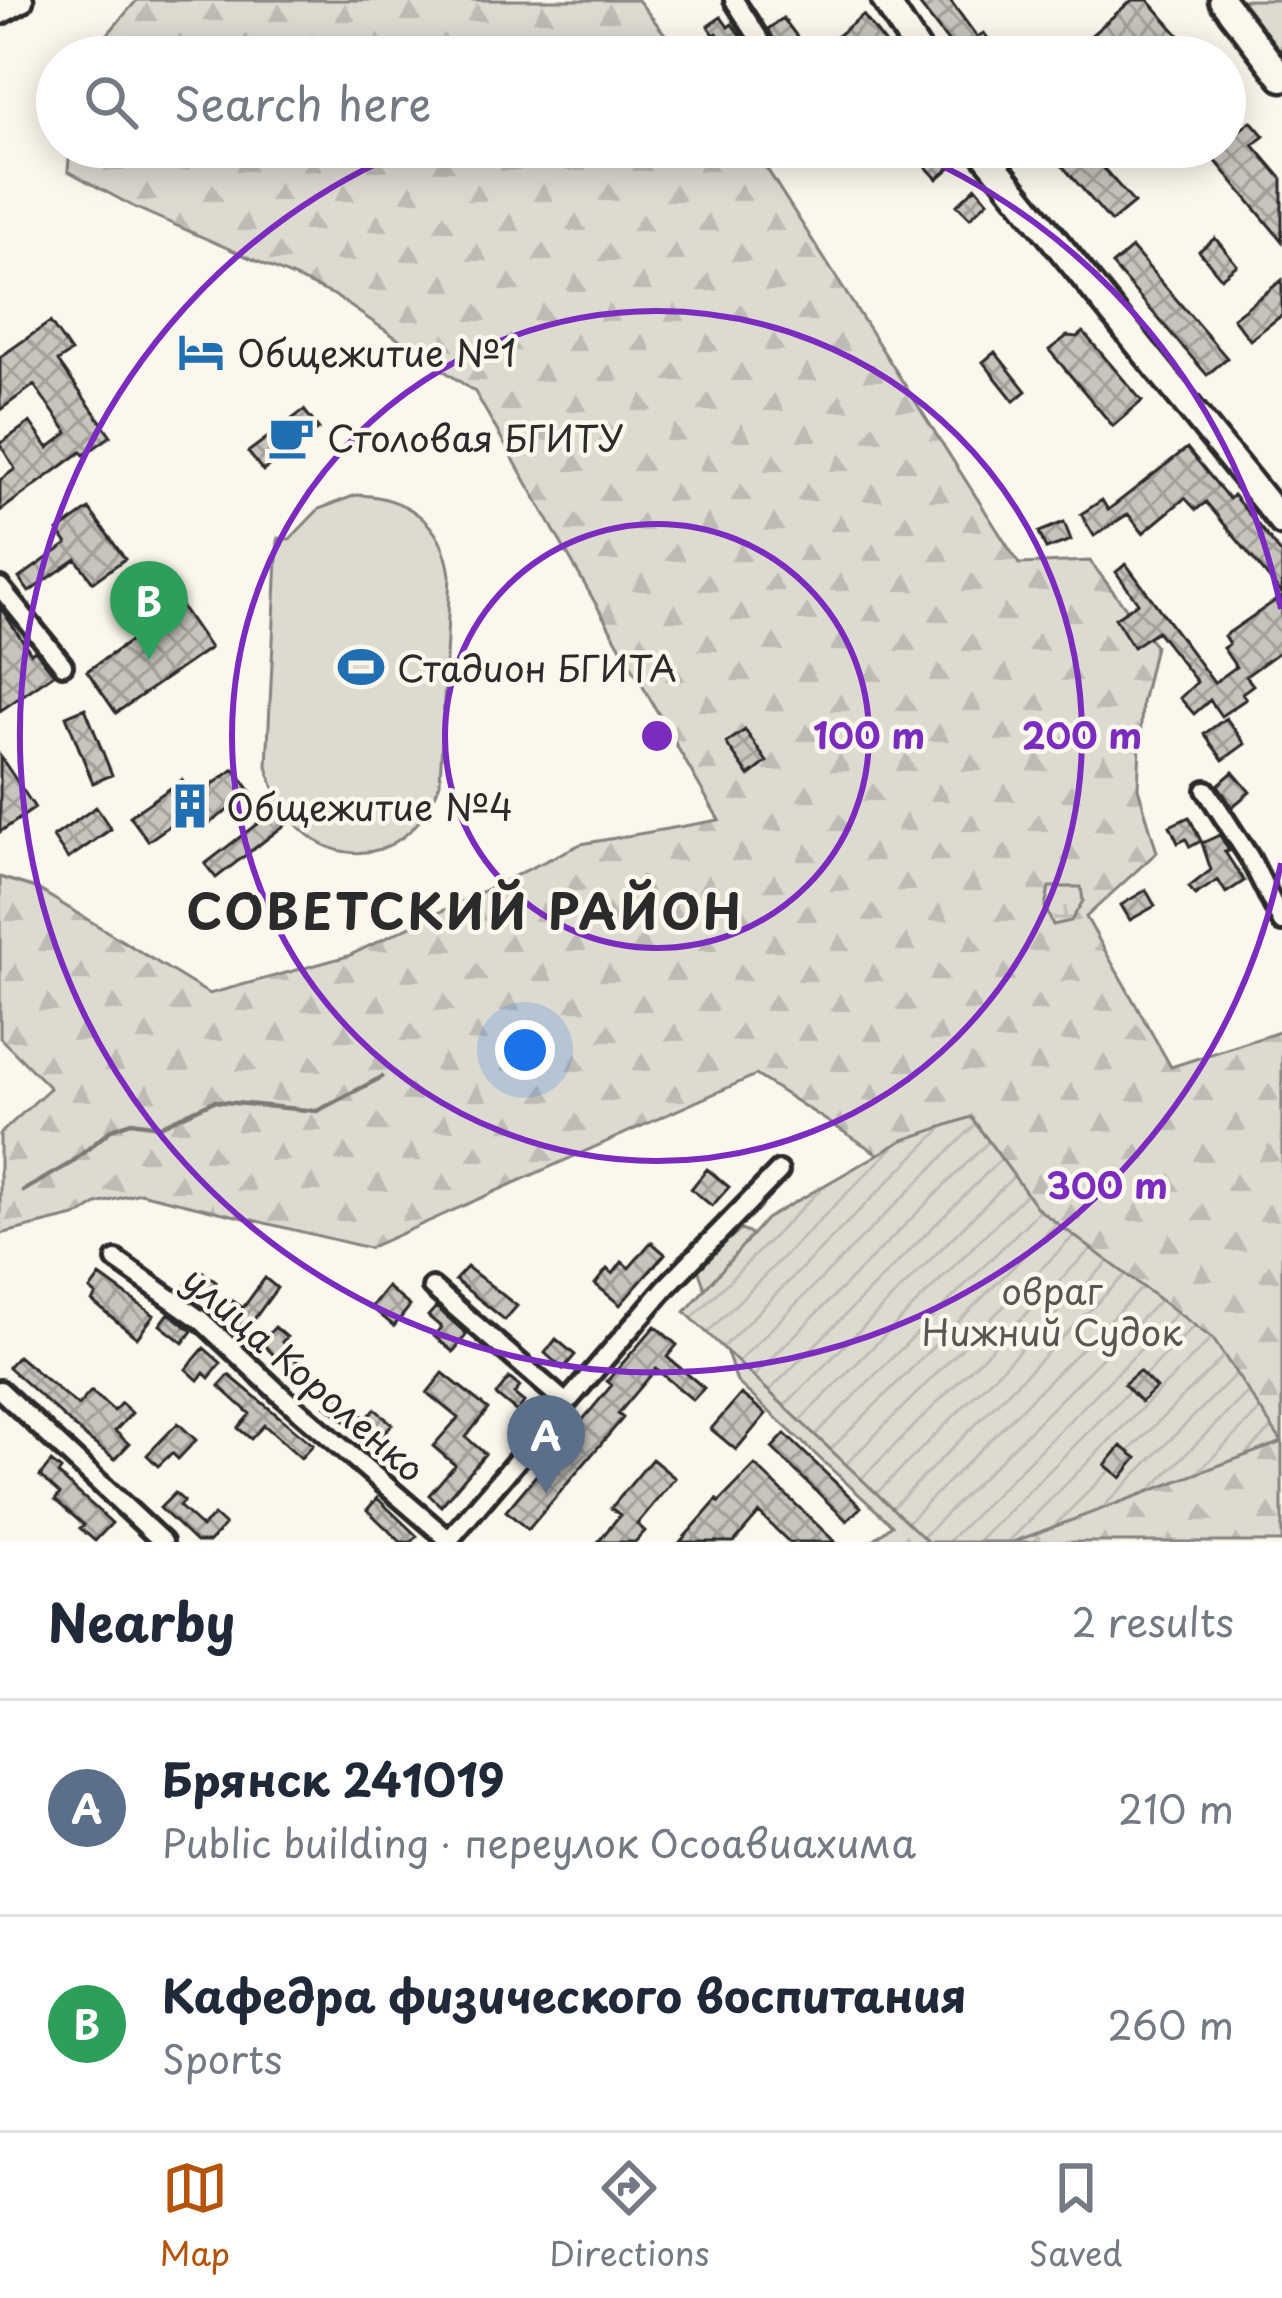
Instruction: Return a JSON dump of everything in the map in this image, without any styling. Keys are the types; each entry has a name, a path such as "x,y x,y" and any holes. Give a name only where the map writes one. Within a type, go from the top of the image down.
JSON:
{"main road":[{"path":"0,11 20,0"},
{"path":"885,0 908,36"},
{"path":"1222,0 1282,78"},
{"path":"996,168 1282,522"}],"street":[{"path":"734,0 757,36"},
{"path":"0,587 64,665"},
{"path":"1206,790 1250,858 1282,922"},
{"path":"448,1541 666,1287 778,1172"},
{"name":"улица Короленко","path":"116,1260 202,1320 448,1541"},
{"path":"432,1287 566,1403"},
{"path":"0,1390 163,1542"}],"green space":[{"path":"137,0 638,0 666,36 106,36"},
{"path":"1237,0 1282,0 1282,59"},
{"name":"овраг Нижний Судок","path":"766,168 1019,564 1090,561 1155,646 1142,703 1138,788 1157,852 1086,917 1171,1067 1282,1031 1282,1542 871,1542 892,1525 737,1382 696,1263 741,1230 774,1243 881,1156 756,1075 369,1248 140,1193 97,1204 79,1215 0,1234 0,1134 50,1088 0,1038 0,877 36,888 209,994 348,956 581,844 719,820 475,392 334,295 134,207 68,171"},
{"path":"356,495 391,501 419,516 440,541 450,575 440,783 423,816 400,839 375,850 348,852 322,844 299,827 280,801 267,766 278,538 290,539 319,509"},
{"path":"1049,887 1081,887 1083,901 1071,921 1053,925 1045,907"},
{"path":"971,1117 1038,1209 1213,1339 1282,1442 1013,1542 928,1542 685,1312 766,1219 903,1140"}],"building":[{"path":"916,0 950,0 976,36 944,36"},
{"path":"1132,0 1148,0 1180,36 1090,36"},
{"path":"863,15 880,36 837,36"},
{"path":"721,17 741,36 714,35 708,26"},
{"path":"783,18 796,36 772,36 768,29"},
{"path":"1251,121 1264,136 1253,145 1282,179 1282,241 1222,168 1246,168 1246,125"},
{"path":"927,168 950,168 937,179"},
{"path":"1064,168 1103,168 1134,203 1111,222"},
{"path":"976,187 988,201 970,218 957,205"},
{"path":"1215,238 1237,265 1221,278 1199,251"},
{"path":"1132,248 1227,358 1207,375 1112,265"},
{"path":"1282,280 1282,315 1250,340 1233,318"},
{"path":"50,322 71,352 58,361 111,436 0,511 0,480 15,469 0,444 30,422 48,448 68,433 34,385 0,410 0,357"},
{"path":"1083,332 1142,401 1113,426 1049,350 1067,336"},
{"path":"995,352 1026,391 1014,401 983,362"},
{"path":"304,410 319,429 263,471 248,452"},
{"path":"1187,448 1282,554 1282,594 1206,502 1196,510 1185,498 1143,533 1128,514 1094,536 1081,514 1102,500 1108,510"},
{"path":"89,509 125,559 93,582 76,559 29,592 19,578 67,544 58,531"},
{"path":"1064,522 1071,540 1046,549 1039,532"},
{"path":"1126,564 1214,683 1236,667 1223,648 1229,644 1224,636 1282,596 1282,650 1246,676 1253,685 1242,693 1246,699 1221,716 1210,700 1194,714 1180,698 1197,682 1157,631 1133,647 1115,618 1138,603 1116,572"},
{"path":"181,606 210,648 116,713 87,671"},
{"path":"0,607 31,653 35,650 54,674 0,711"},
{"path":"85,708 112,775 93,783 66,716"},
{"path":"1226,718 1245,744 1223,760 1204,734"},
{"path":"745,730 767,762 749,776 726,743"},
{"path":"0,756 35,808 0,832"},
{"name":"Общежитие №4","path":"234,769 252,793 200,830 188,813 148,841 130,816 182,780 194,798"},
{"path":"1233,772 1250,792 1232,807 1218,785"},
{"path":"96,807 111,829 68,859 53,837"},
{"path":"279,807 290,821 216,878 205,864"},
{"path":"1189,817 1201,841 1190,847 1186,839 1178,843 1170,826"},
{"path":"1220,835 1244,881 1226,893 1218,880 1195,895 1189,887 1211,870 1202,843"},
{"path":"1146,890 1155,906 1130,920 1121,905"},
{"path":"707,1169 729,1187 712,1206 691,1189"},
{"path":"651,1242 665,1254 620,1305 595,1284 607,1269 613,1274 622,1262 629,1268"},
{"path":"467,1267 517,1306 505,1320 455,1280"},
{"path":"199,1269 216,1282 203,1299 185,1286"},
{"path":"100,1276 154,1315 137,1338 92,1301 96,1295 90,1290"},
{"path":"265,1278 277,1288 247,1329 224,1312 233,1301 243,1308"},
{"path":"387,1287 410,1306 394,1326 371,1307"},
{"path":"436,1307 467,1334 453,1352 434,1336 441,1327 428,1316"},
{"path":"169,1313 192,1331 183,1343 160,1325"},
{"path":"655,1326 677,1345 667,1357 704,1388 693,1400 656,1369 618,1414 623,1418 528,1530 506,1511"},
{"path":"275,1327 287,1337 282,1342 291,1355 319,1382 310,1392 261,1342"},
{"path":"556,1339 575,1355 563,1369 545,1353"},
{"path":"204,1348 221,1363 209,1378 204,1373 198,1380 186,1369"},
{"path":"18,1356 78,1406 91,1391 114,1411 121,1403 132,1413 115,1431 129,1444 115,1459 88,1439 8,1367"},
{"path":"1139,1371 1156,1388 1141,1402 1124,1384"},
{"path":"443,1373 488,1409 466,1437 485,1454 441,1506 429,1495 455,1465 433,1446 458,1418 427,1393"},
{"path":"229,1375 313,1445 301,1458 264,1425 251,1439 238,1428 250,1414 219,1386"},
{"path":"509,1378 520,1387 514,1394 524,1402 517,1412 496,1395"},
{"path":"337,1394 366,1419 375,1409 392,1424 374,1444 326,1406"},
{"path":"741,1394 766,1414 736,1450 711,1429"},
{"path":"178,1423 196,1440 178,1459 172,1453 158,1466 147,1455"},
{"path":"785,1434 861,1507 847,1521 772,1448"},
{"path":"1121,1446 1137,1458 1121,1478 1105,1465"},
{"path":"652,1459 675,1478 637,1524 645,1531 635,1542 598,1542 620,1515 611,1508"},
{"path":"51,1462 112,1523 95,1541 55,1500 60,1494 40,1476"},
{"path":"755,1465 835,1542 789,1542 759,1513 734,1542 680,1542"},
{"path":"175,1493 184,1501 179,1506 202,1527 214,1515 225,1525 209,1542 196,1542 160,1508"},
{"path":"377,1498 417,1536 412,1542 401,1542 367,1510"}],"waterway":[{"path":"23,1191 71,1163 112,1129 131,1122 160,1126 214,1101 317,1111 382,1077"}],"place":[{"name":"Общежитие №1","path":"201,352"},
{"name":"Столовая БГИТУ","path":"291,437"},
{"name":"Кафедра физического воспитания","path":"149,660"},
{"name":"Стадион БГИТА","path":"361,667"},
{"name":"Общежитие №4","path":"190,806"},
{"name":"Брянск 241019","path":"546,1494"}],"district":[{"name":"СОВЕТСКИЙ РАЙОН","path":"465,910"}]}
